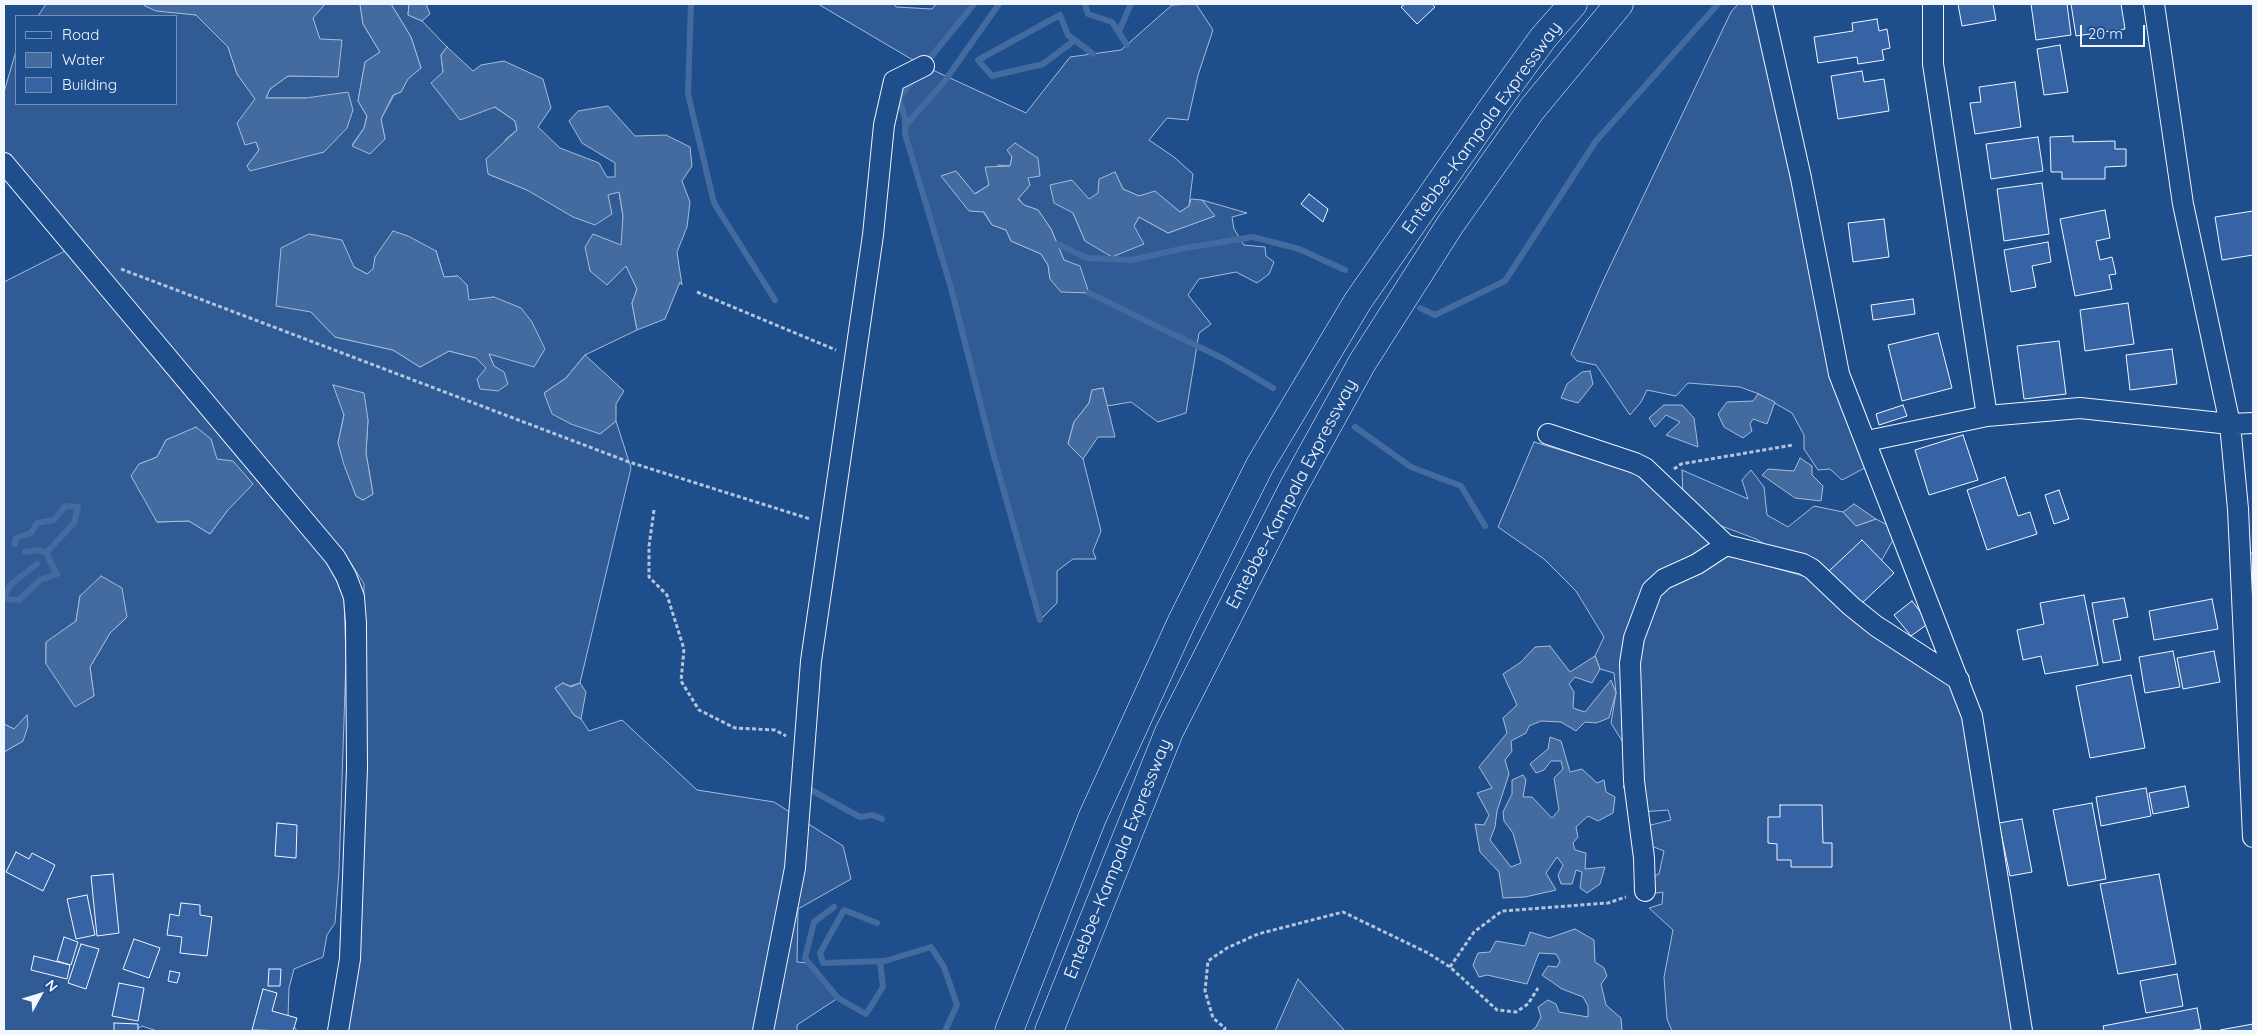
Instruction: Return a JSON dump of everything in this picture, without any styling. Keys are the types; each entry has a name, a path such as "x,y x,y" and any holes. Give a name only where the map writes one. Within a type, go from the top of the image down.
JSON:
{"highway":[{"name":"Entebbe–Kampala Expressway","path":"1009,1031 1092,818 1182,621 1260,465 1358,301 1543,38 1573,4"},
{"name":"Entebbe–Kampala Expressway","path":"1049,1031 1169,732 1293,488 1362,363 1450,225 1532,109 1619,4"}],"street":[{"path":"1762,4 1801,178 1839,374 1867,441 1972,716 2022,1031"},
{"path":"1932,4 1933,64 1987,416"},
{"path":"2154,4 2183,204 2230,424 2238,508 2253,838"},
{"path":"762,1031 795,868 811,661 874,235 884,125 894,81 924,66"},
{"path":"4,163 335,557 346,576 354,597 356,623 357,768 350,959 338,1031"},
{"path":"1867,441 1987,416 2080,408 2230,424 2253,424"},
{"path":"1548,434 1635,463 1644,468 1726,545 1803,564 1812,569 1851,606 1876,626 1959,680"},
{"path":"1645,891 1644,858 1634,781 1630,662 1634,638 1652,590 1664,579 1697,564 1726,545"}],"path":[{"path":"117,267 629,462 830,525"},
{"path":"697,292 855,358"},
{"path":"1658,481 1681,464 1793,445"},
{"path":"654,510 649,546 649,577 667,595 684,649 681,681 699,710 735,728 775,730 804,746"},
{"path":"1450,967 1474,932 1502,911 1608,903 1645,891"},
{"path":"1224,1031 1225,1028 1213,1018 1205,991 1208,961 1227,948 1258,934 1342,912 1428,953 1450,967 1497,1010 1516,1012 1528,1004 1538,988"}],"shaded area":[{"path":"46,4 145,4 145,6 196,15 228,47 237,74 256,99 256,142 259,150 247,166 324,152 306,98 266,98 270,89 288,76 338,76 320,40 312,18 325,4 360,4 363,24 380,52 365,62 358,101 367,116 364,128 352,145 385,139 381,119 394,95 401,92 408,78 421,68 411,37 391,4 409,4 408,15 422,21 447,47 441,55 443,72 515,121 517,130 506,139 488,174 527,190 608,194 619,192 623,216 626,265 637,289 632,303 637,330 585,355 566,378 544,393 600,434 616,421 631,468 580,683 570,686 563,683 555,688 574,715 581,719 589,731 622,720 697,790 774,802 843,846 851,879 798,909 797,962 809,963 838,998 797,1025 797,1031 340,1031 360,779 364,584 347,557 143,319 83,257 140,341 275,502 322,553 340,587 344,599 346,659 339,871 335,923 327,935 323,957 294,969 289,988 288,1017 297,1031 157,1031 142,1026 134,1031 4,1031 4,752 23,741 14,729 4,724 4,282 67,250 80,253 4,152 4,92 15,54 15,105 178,105 178,15 39,15","holes":["436,251 444,277 458,276 467,285 468,301 494,297 489,354 494,366 486,368 477,358 449,351 420,367 393,350 335,337 311,312 354,267 367,274 374,269 375,257","334,385 368,420 366,453 373,494 363,500 356,496 338,443 344,415","180,435 211,439 227,511 210,534 189,521 157,522 139,464 157,457 166,440","80,596 127,617 110,633 90,667 94,696 46,664 46,643 76,621"]},
{"path":"818,4 894,4 896,7 932,9 936,4 974,4 924,66 1026,113 1070,57 1121,50 1172,5 1196,4 1213,30 1198,75 1188,120 1167,118 1149,140 1174,157 1193,174 1189,206 1180,212 1155,192 1139,196 1123,189 1115,173 1099,193 1073,213 1085,241 1134,226 1139,217 1168,233 1214,216 1202,200 1247,213 1232,217 1234,229 1244,245 1265,247 1266,256 1274,262 1269,274 1257,283 1236,272 1199,279 1188,295 1211,324 1199,333 1186,413 1158,422 1131,402 1107,406 1103,388 1092,390 1089,403 1074,422 1068,444 1083,459 1101,531 1093,551 1096,559 1073,559 1057,571 1057,603 1040,620 992,449 951,288 905,134 905,119 899,98 923,66","holes":["1012,157 1030,185 1018,198 1024,205 1038,210 1051,229 1064,260 1050,279 1048,265 1041,254 1011,241 1006,230 992,225 956,171 974,194 989,185 998,165 1010,166"]},
{"path":"1738,4 1770,4 1856,420 1872,464 1842,480 1830,469 1818,470 1804,449 1804,435 1792,413 1759,394 1740,387 1688,383 1676,396 1647,390 1641,402 1630,415 1596,365 1577,361 1571,354 1603,281 1731,12"},
{"path":"1534,442 1644,475 1724,554 1807,577 1955,687 1964,714 2016,1031 1672,1031 1667,1019 1664,977 1673,930 1649,908 1662,904 1663,892 1644,895 1650,878 1659,874 1664,851 1641,842 1647,826 1671,820 1668,810 1641,812 1623,787 1637,765 1611,723 1616,693 1614,673 1600,669 1595,656 1604,637 1576,591 1544,559 1498,527"},
{"path":"1682,470 1748,499 1742,480 1751,470 1764,487 1767,515 1788,527 1814,506 1843,512 1856,526 1876,519 1898,531 1879,565 1830,583 1756,539 1711,522 1683,498"},
{"path":"1298,979 1345,1031 1275,1031"}],"water":[{"path":"145,4 325,4 313,18 320,39 342,40 338,77 288,76 270,89 266,98 306,98 348,92 353,110 347,128 324,152 250,171 247,166 259,150 256,142 245,145 237,123 255,99 237,74 228,47 196,15 156,11 145,6"},
{"path":"360,4 391,4 411,37 421,68 408,79 401,92 393,95 381,119 385,139 370,154 352,146 364,128 367,116 358,101 365,62 380,52 363,24"},
{"path":"409,4 426,4 430,14 422,21 408,15"},
{"path":"447,47 473,71 481,65 504,61 543,79 551,108 538,127 560,148 599,163 607,177 615,177 615,163 582,143 569,121 578,111 608,106 635,136 666,135 690,147 692,166 682,181 690,202 687,227 677,252 682,285 680,282 665,319 637,330 632,303 637,289 626,266 607,285 590,271 585,247 593,234 621,245 623,216 619,192 608,195 612,214 595,225 573,217 527,190 488,174 486,159 517,130 515,121 495,107 460,120 431,83 443,72 441,55"},
{"path":"1015,143 1038,158 1040,176 1028,178 1030,185 1018,199 1024,205 1038,210 1051,229 1064,260 1080,266 1089,293 1061,292 1050,279 1048,265 1041,254 1011,241 1006,230 992,225 984,212 969,211 941,176 956,171 975,194 989,185 985,167 1010,166 1012,157 1007,150"},
{"path":"1115,172 1123,189 1139,196 1155,191 1180,212 1189,206 1191,199 1202,200 1215,216 1168,233 1139,217 1134,226 1144,244 1112,257 1085,241 1073,213 1054,203 1050,185 1072,180 1089,199 1098,193 1099,179"},
{"path":"393,231 408,236 436,251 444,277 458,276 467,285 469,300 494,297 521,308 532,322 545,349 534,367 489,354 494,366 504,372 508,384 498,391 480,389 477,379 486,368 476,358 449,351 420,367 393,350 335,337 311,312 276,306 281,248 309,234 342,240 354,267 367,274 373,269 375,257"},
{"path":"585,355 624,391 616,404 616,421 600,434 571,424 552,414 544,393 566,378"},
{"path":"1590,371 1593,384 1578,403 1561,398 1567,384 1582,372"},
{"path":"333,385 364,393 368,420 366,453 373,494 363,500 356,496 338,443 344,415"},
{"path":"1103,388 1115,437 1098,437 1083,459 1068,444 1074,422 1089,403 1092,390"},
{"path":"1758,394 1775,402 1767,424 1753,419 1750,424 1752,431 1743,438 1724,427 1718,414 1727,402 1753,401"},
{"path":"1664,405 1682,405 1694,418 1698,447 1666,435 1680,422 1666,415 1655,427 1649,418"},
{"path":"196,427 211,439 217,459 233,461 253,484 227,511 210,534 189,521 157,522 131,476 139,464 157,457 166,440"},
{"path":"1800,458 1812,466 1812,475 1823,486 1821,501 1795,498 1762,475 1768,469 1794,471"},
{"path":"1854,504 1876,519 1856,526 1843,512"},
{"path":"101,576 122,588 127,617 110,633 90,667 94,696 75,707 46,664 46,642 76,621 80,596"},
{"path":"1550,646 1570,672 1595,656 1600,669 1592,683 1575,677 1569,684 1574,692 1573,708 1585,712 1611,680 1616,693 1609,718 1596,723 1585,722 1576,731 1561,722 1541,721 1529,726 1526,733 1511,741 1512,751 1505,760 1509,774 1490,840 1511,867 1521,863 1513,833 1504,821 1503,812 1512,794 1512,780 1523,775 1526,780 1523,797 1532,797 1552,818 1559,810 1554,778 1563,769 1561,761 1551,761 1544,770 1536,773 1530,764 1548,749 1550,737 1561,741 1570,772 1582,769 1597,783 1604,780 1606,792 1615,797 1613,813 1598,821 1588,816 1576,827 1578,837 1573,843 1575,850 1586,853 1585,869 1605,867 1600,884 1587,893 1580,888 1582,872 1576,870 1572,884 1561,884 1558,875 1563,865 1557,857 1546,873 1556,890 1525,897 1503,898 1499,872 1480,852 1475,824 1484,825 1489,815 1477,793 1492,788 1479,767 1507,733 1503,718 1517,705 1503,674 1521,662 1535,647"},
{"path":"563,683 571,687 580,683 586,692 581,719 574,715 555,688"},
{"path":"27,715 28,726 23,741 4,752 4,724 14,729"},
{"path":"1575,929 1594,940 1595,962 1604,968 1607,976 1601,984 1606,1005 1621,1018 1622,1031 1531,1031 1536,1027 1541,1017 1538,1007 1548,1000 1556,1004 1559,1012 1588,1017 1588,1006 1583,997 1562,989 1542,975 1548,966 1557,967 1560,961 1556,954 1539,953 1527,984 1487,975 1479,977 1473,965 1478,953 1490,952 1496,941 1525,946 1530,932 1549,938"}],"building":[{"path":"1405,4 1432,4 1435,7 1417,24 1401,7"},
{"path":"1958,4 1993,4 1996,20 1962,26"},
{"path":"2031,4 2067,4 2071,35 2036,40"},
{"path":"2071,4 2121,4 2125,29 2076,36"},
{"path":"1877,19 1879,31 1887,29 1890,48 1882,50 1884,60 1858,64 1857,57 1818,63 1814,37 1853,31 1852,23"},
{"path":"2060,45 2068,92 2044,95 2037,49"},
{"path":"1862,71 1864,82 1884,79 1889,111 1838,119 1831,76"},
{"path":"2015,82 2021,127 1975,134 1970,103 1981,102 1979,87"},
{"path":"2073,136 2073,142 2115,141 2115,149 2126,149 2126,166 2105,167 2105,179 2062,179 2062,172 2051,172 2050,137"},
{"path":"2038,137 2043,171 1991,179 1986,144"},
{"path":"2042,183 2049,234 2004,241 1997,189"},
{"path":"1309,194 1328,209 1323,222 1301,204"},
{"path":"2105,210 2110,238 2096,241 2100,260 2112,257 2116,274 2109,275 2112,289 2075,296 2060,219"},
{"path":"2253,211 2253,255 2222,260 2215,217"},
{"path":"1884,219 1889,257 1853,262 1848,223"},
{"path":"2048,242 2051,262 2032,266 2036,287 2011,292 2004,250"},
{"path":"1913,299 1915,314 1873,320 1871,305"},
{"path":"2128,303 2134,344 2085,351 2080,310"},
{"path":"1938,333 1952,388 1902,401 1888,345"},
{"path":"2059,341 2066,394 2024,399 2017,346"},
{"path":"2172,349 2177,384 2130,390 2126,355"},
{"path":"1903,405 1907,416 1879,425 1876,414"},
{"path":"1963,435 1978,480 1929,495 1915,450"},
{"path":"2005,477 2018,516 2030,512 2037,534 1987,550 1967,490"},
{"path":"2059,490 2069,519 2054,524 2045,495"},
{"path":"1862,540 1894,573 1860,605 1828,572"},
{"path":"2246,553 2253,553 2253,584 2248,584"},
{"path":"2084,595 2098,665 2045,674 2041,656 2023,660 2017,630 2044,624 2040,603"},
{"path":"2124,598 2128,617 2113,620 2121,660 2103,663 2092,603"},
{"path":"2212,599 2218,629 2154,640 2149,611"},
{"path":"1912,601 1929,623 1911,636 1894,615"},
{"path":"2173,651 2180,687 2145,693 2139,657"},
{"path":"2214,651 2220,682 2183,689 2177,658"},
{"path":"2131,675 2145,748 2090,758 2076,686"},
{"path":"2185,786 2189,807 2153,814 2149,793"},
{"path":"2146,788 2151,816 2101,826 2096,797"},
{"path":"2092,803 2106,879 2068,886 2053,810"},
{"path":"1780,805 1822,805 1823,843 1832,843 1832,867 1791,867 1791,860 1777,860 1777,844 1768,843 1768,817 1780,817"},
{"path":"2022,819 2032,872 2010,876 1999,823"},
{"path":"277,823 297,825 296,858 275,856"},
{"path":"16,852 29,859 32,853 55,865 43,891 6,872"},
{"path":"113,874 119,933 97,936 91,876"},
{"path":"2159,874 2176,964 2118,974 2100,884"},
{"path":"87,895 95,935 76,939 67,899"},
{"path":"181,903 200,905 200,915 212,917 207,956 180,953 182,937 167,935 170,914 179,916"},
{"path":"64,937 78,942 71,965 57,961"},
{"path":"134,939 160,948 149,978 123,969"},
{"path":"81,944 99,949 86,989 68,983"},
{"path":"34,956 70,965 67,979 31,970"},
{"path":"269,969 281,969 280,986 268,986"},
{"path":"170,971 180,973 177,983 168,981"},
{"path":"2177,974 2183,1006 2146,1013 2140,981"},
{"path":"119,983 144,988 138,1021 112,1016"},
{"path":"263,989 277,993 272,1011 297,1018 293,1031 252,1030"},
{"path":"2197,1008 2201,1029 2189,1031 2104,1031 2103,1026"},
{"path":"114,1023 138,1024 138,1031 114,1031"},
{"path":"2253,1024 2253,1031 2220,1031 2220,1030"}],"waterway":[{"path":"691,4 688,94 714,203 775,300"},
{"path":"926,63 974,4"},
{"path":"905,126 944,82 999,4"},
{"path":"1085,4 1088,14 1112,22 1127,45"},
{"path":"1119,31 1131,4"},
{"path":"1420,308 1435,315 1505,281 1596,141 1718,4"},
{"path":"1075,40 1043,64 992,76 978,60 1060,15 1068,35 1093,54"},
{"path":"914,79 899,98 905,119 905,134 951,288 992,449 1040,620"},
{"path":"1057,244 1087,258 1132,260 1185,248 1253,237 1299,249 1345,270"},
{"path":"1089,293 1224,359 1273,388"},
{"path":"1355,427 1411,467 1461,486 1485,526"},
{"path":"15,544 16,538 31,533 37,523 54,520 65,506 78,507 74,523 46,553"},
{"path":"4,599 19,600 40,580 57,574 46,553 39,550 25,552"},
{"path":"4,598 10,585 37,564"},
{"path":"807,785 811,790 860,817 873,815 882,819"},
{"path":"834,907 814,922 805,958 838,998 866,1014 883,987 880,961"},
{"path":"877,923 844,910 820,953 823,963 885,961 931,947 944,967 957,1005 945,1031"}]}
